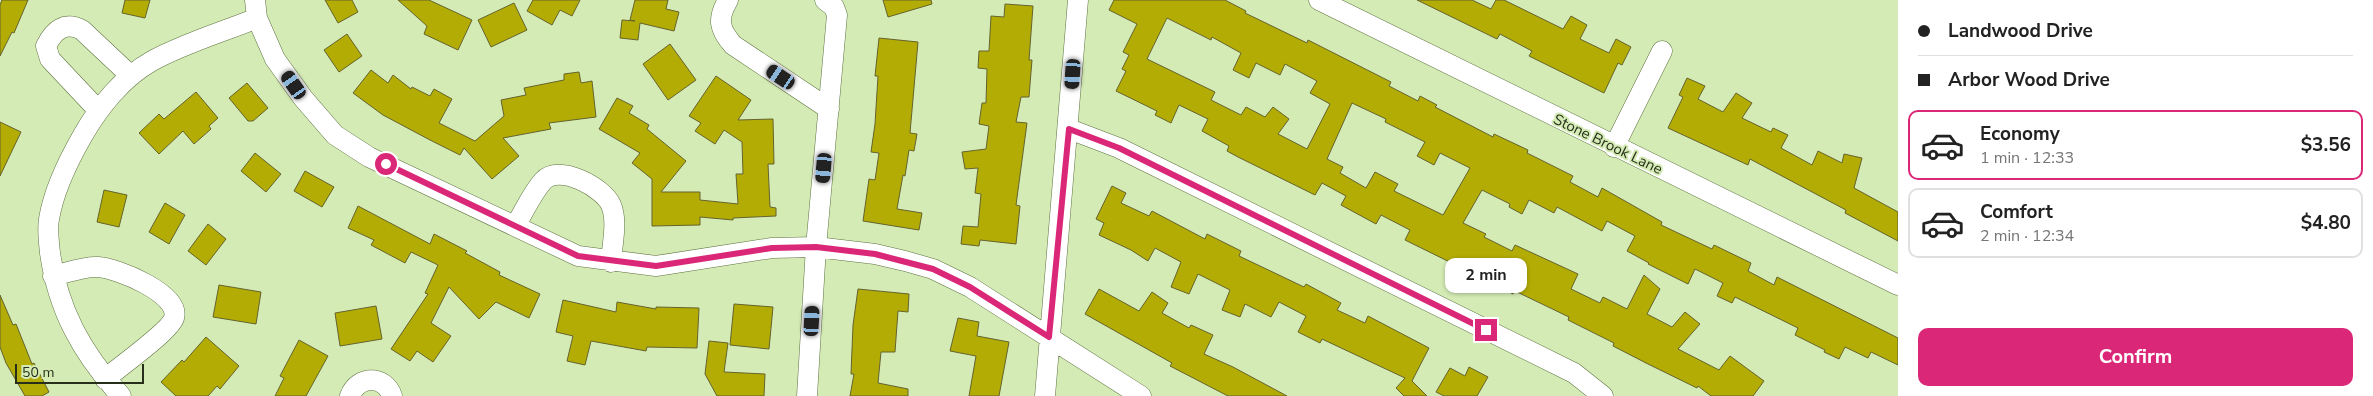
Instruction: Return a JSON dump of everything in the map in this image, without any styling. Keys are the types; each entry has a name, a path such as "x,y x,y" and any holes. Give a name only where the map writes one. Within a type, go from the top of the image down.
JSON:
{"street":[{"path":"728,0 722,11 720,22 723,34 733,45 829,109"},
{"path":"807,396 816,247 837,15 834,7 824,0"},
{"path":"1045,396 1069,129 1078,0"},
{"name":"Stone Brook Lane","path":"1320,0 1898,286"},
{"path":"121,396 105,379 77,337 62,309 53,276 48,220 56,191 72,154 98,110 131,76 151,61 256,9 275,60 303,98 336,135 369,157 578,256 611,262 656,266 772,248 816,247 875,254 933,269 970,287 1141,396"},
{"path":"98,110 50,59 46,46 52,34 63,27 74,26 82,30 131,76"},
{"path":"1614,147 1662,51"},
{"path":"1069,129 1119,148 1574,373 1603,396"},
{"path":"515,226 544,179 559,173 570,174 603,194 611,204 614,216 611,262"},
{"path":"53,276 96,267 113,269 166,296 174,307 174,319 164,330 105,379"},
{"path":"350,396 357,385 369,380 382,382 388,387 392,396"}],"building":[{"path":"2,0 28,0 14,33 12,32 0,56 0,5"},
{"path":"125,0 150,0 145,18 122,13"},
{"path":"325,0 352,0 358,12 338,23"},
{"path":"398,0 429,0 472,20 458,50 424,34 427,26"},
{"path":"533,0 580,0 572,16 560,10 552,25 527,11"},
{"path":"635,0 668,0 666,9 679,12 674,31 640,23 638,40 620,38 622,20 635,21 630,20"},
{"path":"883,0 931,0 932,4 888,17"},
{"path":"1114,0 1225,0 1246,11 1245,13 1307,43 1308,40 1391,82 1389,86 1418,101 1420,96 1437,105 1435,107 1493,137 1494,134 1528,150 1527,153 1573,176 1570,182 1598,197 1602,188 1662,222 1661,225 1712,249 1714,245 1751,263 1748,271 1774,285 1777,277 1898,338 1898,365 1871,352 1868,358 1845,347 1839,359 1824,352 1825,350 1795,335 1798,328 1735,297 1732,303 1717,296 1723,283 1695,269 1688,284 1648,264 1627,251 1635,236 1607,221 1602,231 1557,207 1554,213 1529,200 1522,214 1509,207 1510,204 1482,190 1463,223 1486,234 1484,237 1512,251 1515,245 1578,274 1571,289 1600,303 1603,297 1627,309 1644,275 1660,289 1647,314 1672,327 1685,312 1700,324 1678,349 1719,370 1730,356 1764,381 1753,396 1711,396 1698,386 1697,388 1613,346 1614,343 1568,320 1569,317 1515,291 1513,294 1500,287 1503,280 1471,264 1468,271 1405,240 1410,230 1381,215 1376,224 1341,205 1346,196 1322,183 1315,195 1227,151 1229,146 1202,131 1208,119 1179,105 1171,123 1155,115 1157,111 1116,91 1126,71 1122,69 1129,55 1123,52 1137,24 1109,10","holes":["1167,18 1211,40 1212,37 1241,53 1233,70 1249,78 1256,63 1280,75 1285,64 1317,81 1310,93 1330,104 1307,149 1278,134 1289,119 1273,107 1265,117 1246,107 1241,115 1211,100 1215,92 1147,59","1352,103 1386,119 1385,122 1425,142 1417,156 1434,165 1440,153 1470,168 1443,215 1394,191 1398,184 1375,172 1366,188 1340,173 1343,167 1327,159"]},
{"path":"1417,0 1472,0 1491,9 1496,0 1504,0 1563,29 1571,16 1587,25 1580,39 1609,53 1616,39 1631,47 1622,65 1618,63 1604,93 1529,56 1532,51 1500,34 1497,39"},
{"path":"514,3 527,30 491,47 478,20"},
{"path":"1005,4 1033,6 1029,60 1032,60 1029,97 1021,97 1016,122 1027,123 1016,205 1020,206 1016,244 980,240 979,246 961,244 963,226 978,227 981,194 975,193 978,168 965,169 962,152 986,149 989,126 979,124 982,103 986,103 987,69 978,68 979,51 989,51 991,16 1004,17"},
{"path":"347,34 362,56 339,72 324,50"},
{"path":"879,38 918,42 910,133 917,134 914,151 909,150 897,209 922,213 919,230 863,221 869,179 875,180 879,153 871,152 875,124 878,76 875,76"},
{"path":"670,44 696,80 668,100 643,64"},
{"path":"371,70 388,83 393,75 411,89 412,87 430,96 434,89 452,99 439,123 475,141 504,116 501,100 526,95 524,88 564,80 564,74 579,72 581,83 592,81 596,117 549,123 551,129 503,138 519,156 492,179 464,148 460,155 383,115 353,93"},
{"path":"716,76 751,100 738,120 773,119 774,164 768,164 770,207 776,208 776,216 733,218 733,220 700,217 700,225 652,226 652,179 632,163 640,153 599,129 617,98 633,106 629,113 649,125 647,129 686,161 661,192 700,192 700,200 738,204 736,174 743,174 742,142 724,130 715,144 695,131 701,123 689,116"},
{"path":"1687,78 1705,86 1698,99 1723,112 1736,93 1752,103 1742,118 1771,132 1773,128 1788,135 1781,148 1812,165 1818,151 1842,163 1844,154 1862,158 1854,188 1898,212 1898,241 1845,213 1846,210 1750,159 1748,165 1668,128 1683,97 1679,95"},
{"path":"247,83 268,108 253,121 248,121 229,98"},
{"path":"196,92 218,118 209,126 211,129 194,144 183,131 159,154 139,133 159,114 164,119"},
{"path":"0,122 21,132 0,176"},
{"path":"255,153 281,174 266,192 241,171"},
{"path":"305,171 334,187 322,207 294,191"},
{"path":"1112,186 1126,193 1121,203 1149,216 1152,211 1205,239 1207,234 1241,251 1239,256 1304,287 1306,284 1341,303 1337,310 1365,323 1368,316 1429,348 1412,381 1427,396 1404,396 1396,388 1405,378 1322,339 1320,343 1298,332 1306,316 1279,302 1271,317 1245,304 1240,317 1222,310 1230,290 1198,274 1189,294 1171,287 1181,262 1155,248 1148,261 1131,250 1099,235 1104,223 1096,219"},
{"path":"104,190 127,195 119,227 97,222"},
{"path":"165,203 185,215 169,244 149,232"},
{"path":"358,206 430,244 434,234 467,251 465,253 500,272 499,275 540,294 529,318 496,302 479,319 449,287 431,323 451,336 433,362 417,351 410,361 391,349 428,294 425,293 438,265 411,252 405,263 371,245 374,240 348,228"},
{"path":"208,224 226,239 206,265 188,251"},
{"path":"219,285 261,292 256,324 213,317"},
{"path":"858,289 909,294 908,312 898,311 895,352 881,352 878,383 908,389 908,396 850,396 854,374 851,374 853,325"},
{"path":"1099,289 1139,311 1152,292 1168,303 1162,313 1189,328 1191,325 1213,335 1204,354 1287,396 1228,396 1170,366 1172,363 1085,314"},
{"path":"0,295 13,325 16,324 32,364 34,363 49,392 42,396 25,396 6,363 0,347"},
{"path":"563,300 616,312 617,302 656,309 656,307 699,308 697,348 647,347 646,351 591,341 585,365 567,361 573,336 556,332"},
{"path":"734,304 773,307 769,349 730,345"},
{"path":"376,306 382,339 340,346 335,313"},
{"path":"958,318 979,322 977,336 1009,342 999,396 969,396 976,356 950,351"},
{"path":"206,337 239,366 220,389 217,386 208,396 176,396 161,382 182,360 184,362"},
{"path":"299,340 328,356 306,396 275,396 284,378 280,376"},
{"path":"709,341 728,343 724,372 765,374 764,396 717,396 705,374"},
{"path":"1469,367 1488,377 1477,396 1444,396 1436,392 1450,368 1465,376"}],"route":[{"path":"386,164 578,256 611,262 656,266 772,248 816,247 875,254 933,269 970,287 1049,337 1069,129 1119,148 1486,330"}]}
